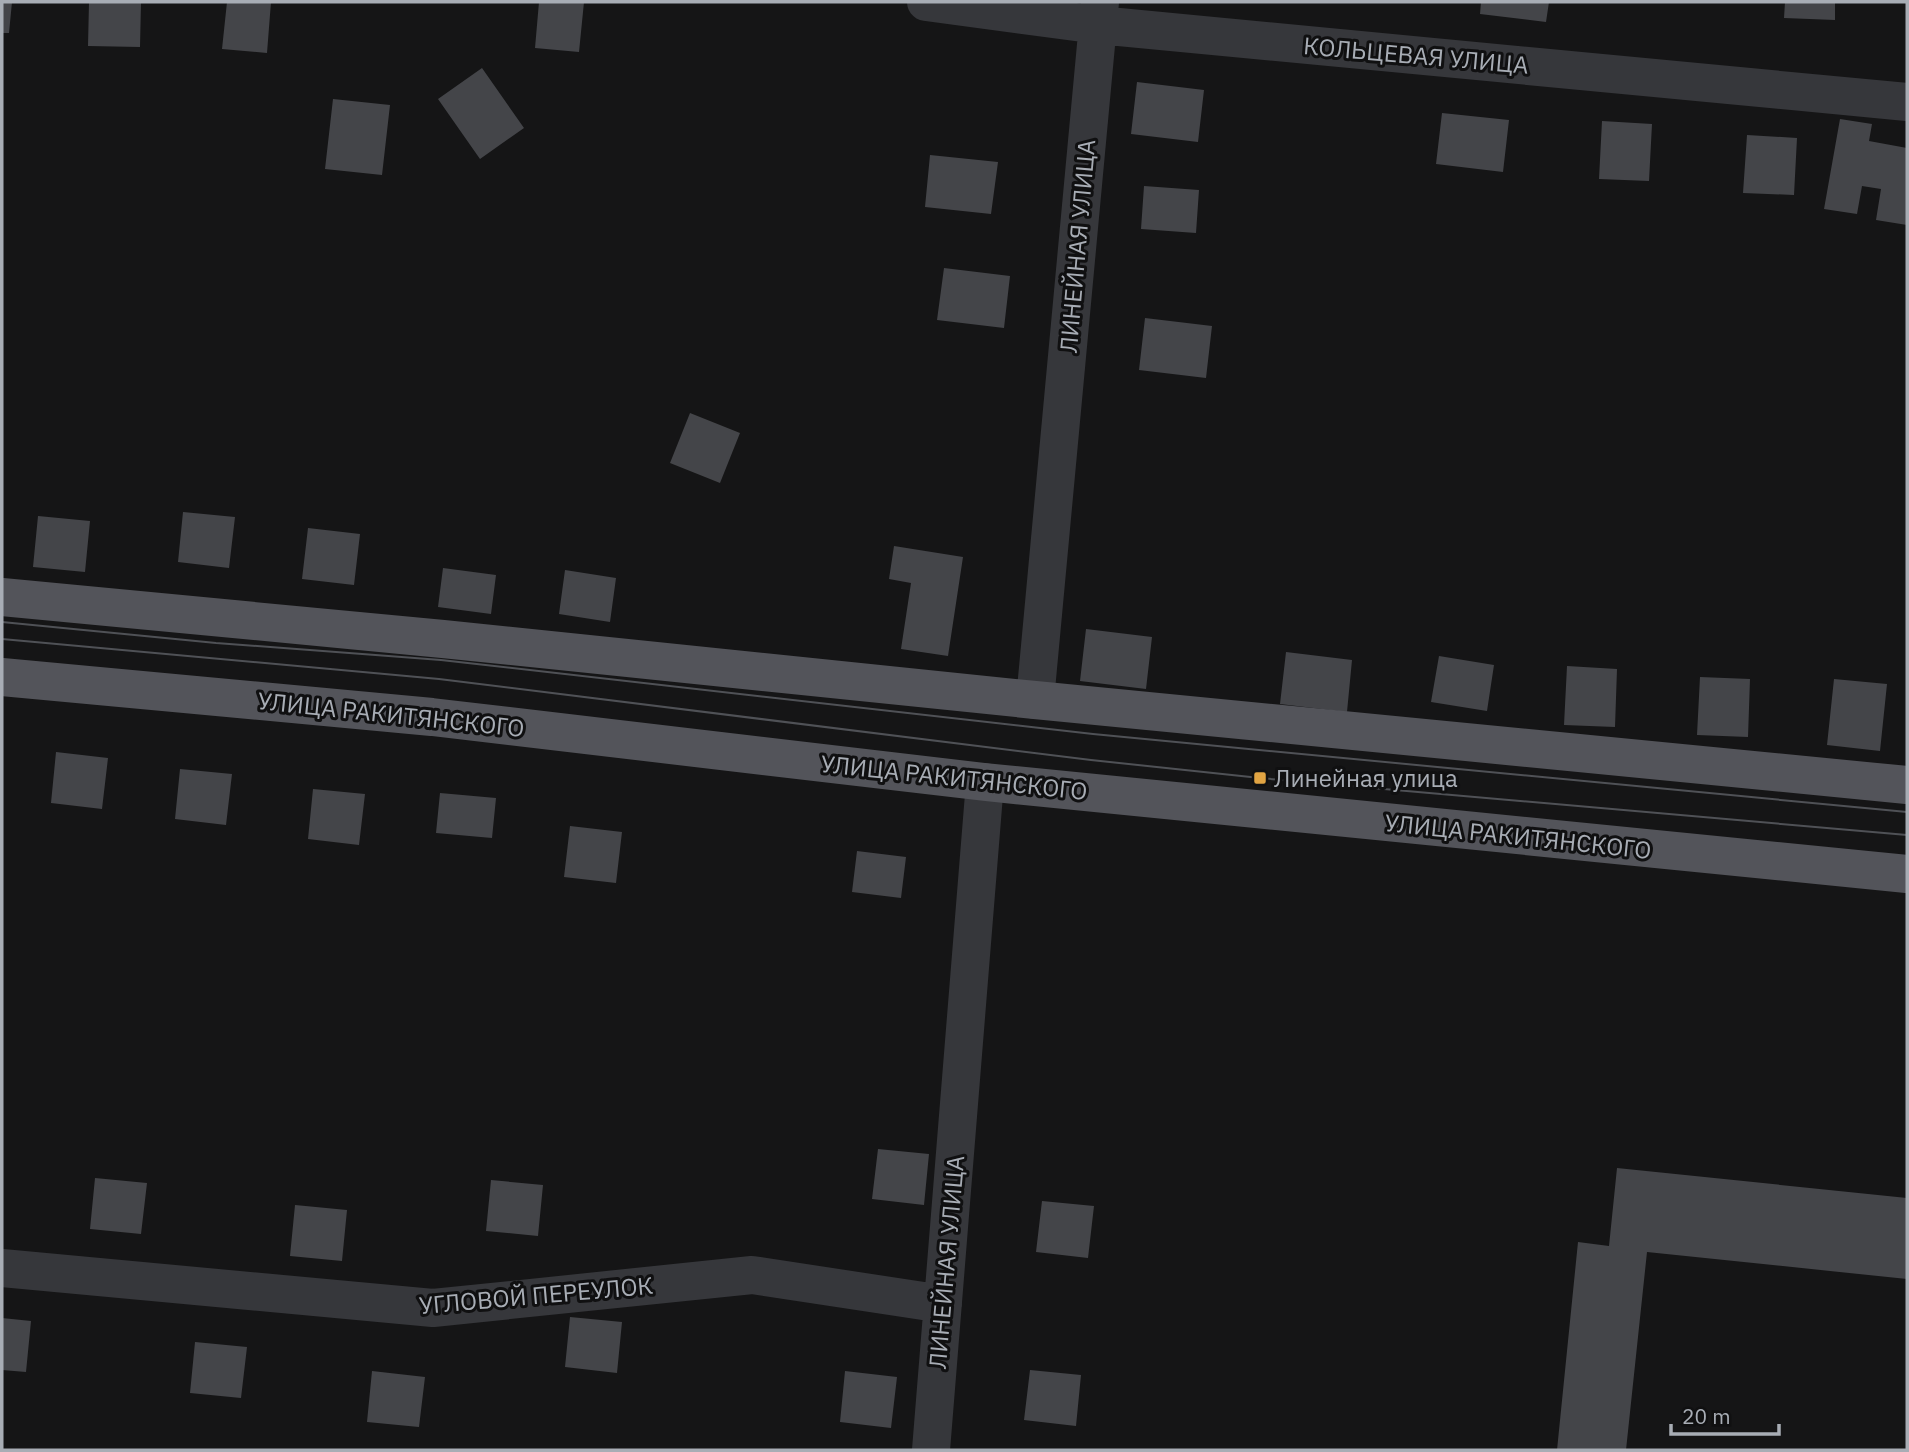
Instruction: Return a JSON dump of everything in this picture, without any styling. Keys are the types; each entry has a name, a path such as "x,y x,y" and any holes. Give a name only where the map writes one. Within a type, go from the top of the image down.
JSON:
{"main road":[{"path":"2,597 1907,785"},
{"name":"УЛИЦА РАКИТЯНСКОГО","path":"2,677 432,717 985,782 1907,874"}],"lane":[{"name":"КОЛЬЦЕВАЯ УЛИЦА","path":"926,2 1099,13 1907,102"},
{"name":"ЛИНЕЙНАЯ УЛИЦА","path":"1035,700 1099,13"},
{"name":"ЛИНЕЙНАЯ УЛИЦА","path":"930,1450 985,782"},
{"name":"УГЛОВОЙ ПЕРЕУЛОК","path":"2,1268 433,1308 751,1275 943,1304"}],"building":[{"path":"2,2 12,2 9,33 2,33"},
{"path":"89,2 141,2 140,47 88,46"},
{"path":"227,2 271,2 267,53 222,49"},
{"path":"539,2 584,2 579,52 535,48"},
{"path":"1481,2 1549,2 1546,22 1480,14"},
{"path":"1785,2 1835,2 1835,20 1784,18"},
{"path":"482,68 524,128 480,159 438,99"},
{"path":"1137,82 1204,90 1198,142 1131,134"},
{"path":"333,99 390,105 382,175 325,169"},
{"path":"1442,113 1509,120 1503,172 1436,164"},
{"path":"1840,119 1872,124 1869,141 1907,148 1907,225 1876,220 1881,189 1862,186 1857,214 1824,209"},
{"path":"1602,121 1652,124 1649,181 1599,179"},
{"path":"1747,135 1797,138 1794,195 1743,193"},
{"path":"930,155 998,162 991,214 925,207"},
{"path":"1144,186 1199,190 1196,233 1141,229"},
{"path":"944,268 1010,276 1004,328 937,320"},
{"path":"1145,318 1212,326 1206,378 1139,370"},
{"path":"690,413 740,433 720,483 670,463"},
{"path":"183,512 235,517 229,568 178,562"},
{"path":"38,516 90,521 85,572 33,567"},
{"path":"308,528 360,534 354,585 302,579"},
{"path":"894,546 963,557 948,656 901,649 911,583 889,579"},
{"path":"443,568 496,575 491,614 438,607"},
{"path":"565,570 616,578 610,622 559,614"},
{"path":"1086,629 1152,637 1146,689 1080,681"},
{"path":"1286,652 1352,660 1347,712 1280,704"},
{"path":"1439,656 1494,665 1487,711 1431,702"},
{"path":"1567,666 1617,669 1615,727 1564,725"},
{"path":"1700,677 1750,679 1748,737 1697,735"},
{"path":"1834,679 1887,684 1880,751 1827,745"},
{"path":"56,752 108,758 102,809 51,803"},
{"path":"180,769 232,774 226,825 175,819"},
{"path":"313,789 365,794 359,845 308,839"},
{"path":"440,793 496,798 492,838 436,833"},
{"path":"570,826 622,832 616,883 564,877"},
{"path":"857,851 906,857 901,898 852,892"},
{"path":"878,1149 929,1154 924,1205 872,1199"},
{"path":"1617,1168 1907,1198 1907,1279 1647,1252 1626,1450 1557,1450 1578,1242 1609,1246"},
{"path":"95,1178 147,1183 141,1234 90,1229"},
{"path":"491,1180 543,1185 538,1236 486,1231"},
{"path":"1042,1201 1094,1206 1088,1258 1036,1252"},
{"path":"295,1205 347,1210 342,1261 290,1256"},
{"path":"570,1317 622,1322 617,1373 565,1367"},
{"path":"2,1318 31,1321 26,1372 2,1370"},
{"path":"195,1342 247,1347 241,1398 190,1393"},
{"path":"1030,1370 1081,1375 1076,1426 1024,1420"},
{"path":"372,1371 425,1377 419,1427 367,1422"},
{"path":"845,1371 897,1377 891,1428 840,1422"}],"tram line":[{"path":"2,622 216,643 441,660 1093,734 1907,812"},
{"path":"2,639 439,679 1091,760 1260,778 1907,835"}],"place":[{"name":"Линейная улица","path":"1260,778"}]}
